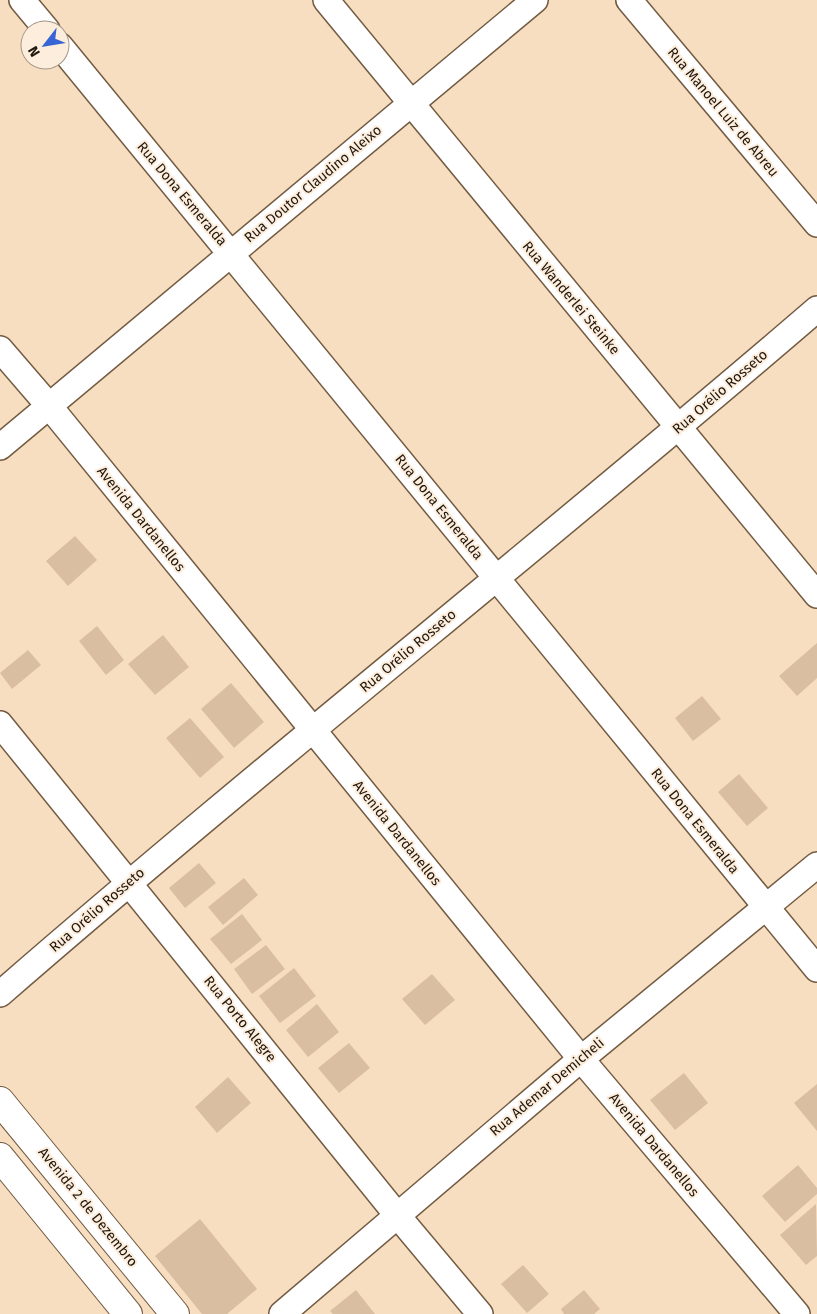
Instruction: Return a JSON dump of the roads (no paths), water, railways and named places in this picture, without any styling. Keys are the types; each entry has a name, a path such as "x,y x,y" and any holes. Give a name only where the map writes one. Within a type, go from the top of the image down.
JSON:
{"street":[{"path":"22,0 39,20"},
{"name":"Rua Wanderlei Steinke","path":"326,0 817,595"},
{"name":"Rua Doutor Claudino Aleixo","path":"0,447 50,407 231,252 535,0"},
{"name":"Rua Manoel Luiz de Abreu","path":"629,0 817,224"},
{"name":"Rua Dona Esmeralda","path":"70,58 231,252 817,969"},
{"name":"Rua Orélio Rosseto","path":"0,994 129,881 679,428 817,309"},
{"name":"Avenida Dardanellos","path":"0,349 50,407 581,1058 797,1314"},
{"name":"Rua Porto Alegre","path":"0,724 129,881 397,1215 480,1314"},
{"name":"Rua Ademar Demicheli","path":"282,1314 581,1058 817,865"},
{"name":"Avenida 2 de Dezembro","path":"0,1101 175,1314"},
{"path":"0,1157 128,1314"}]}
